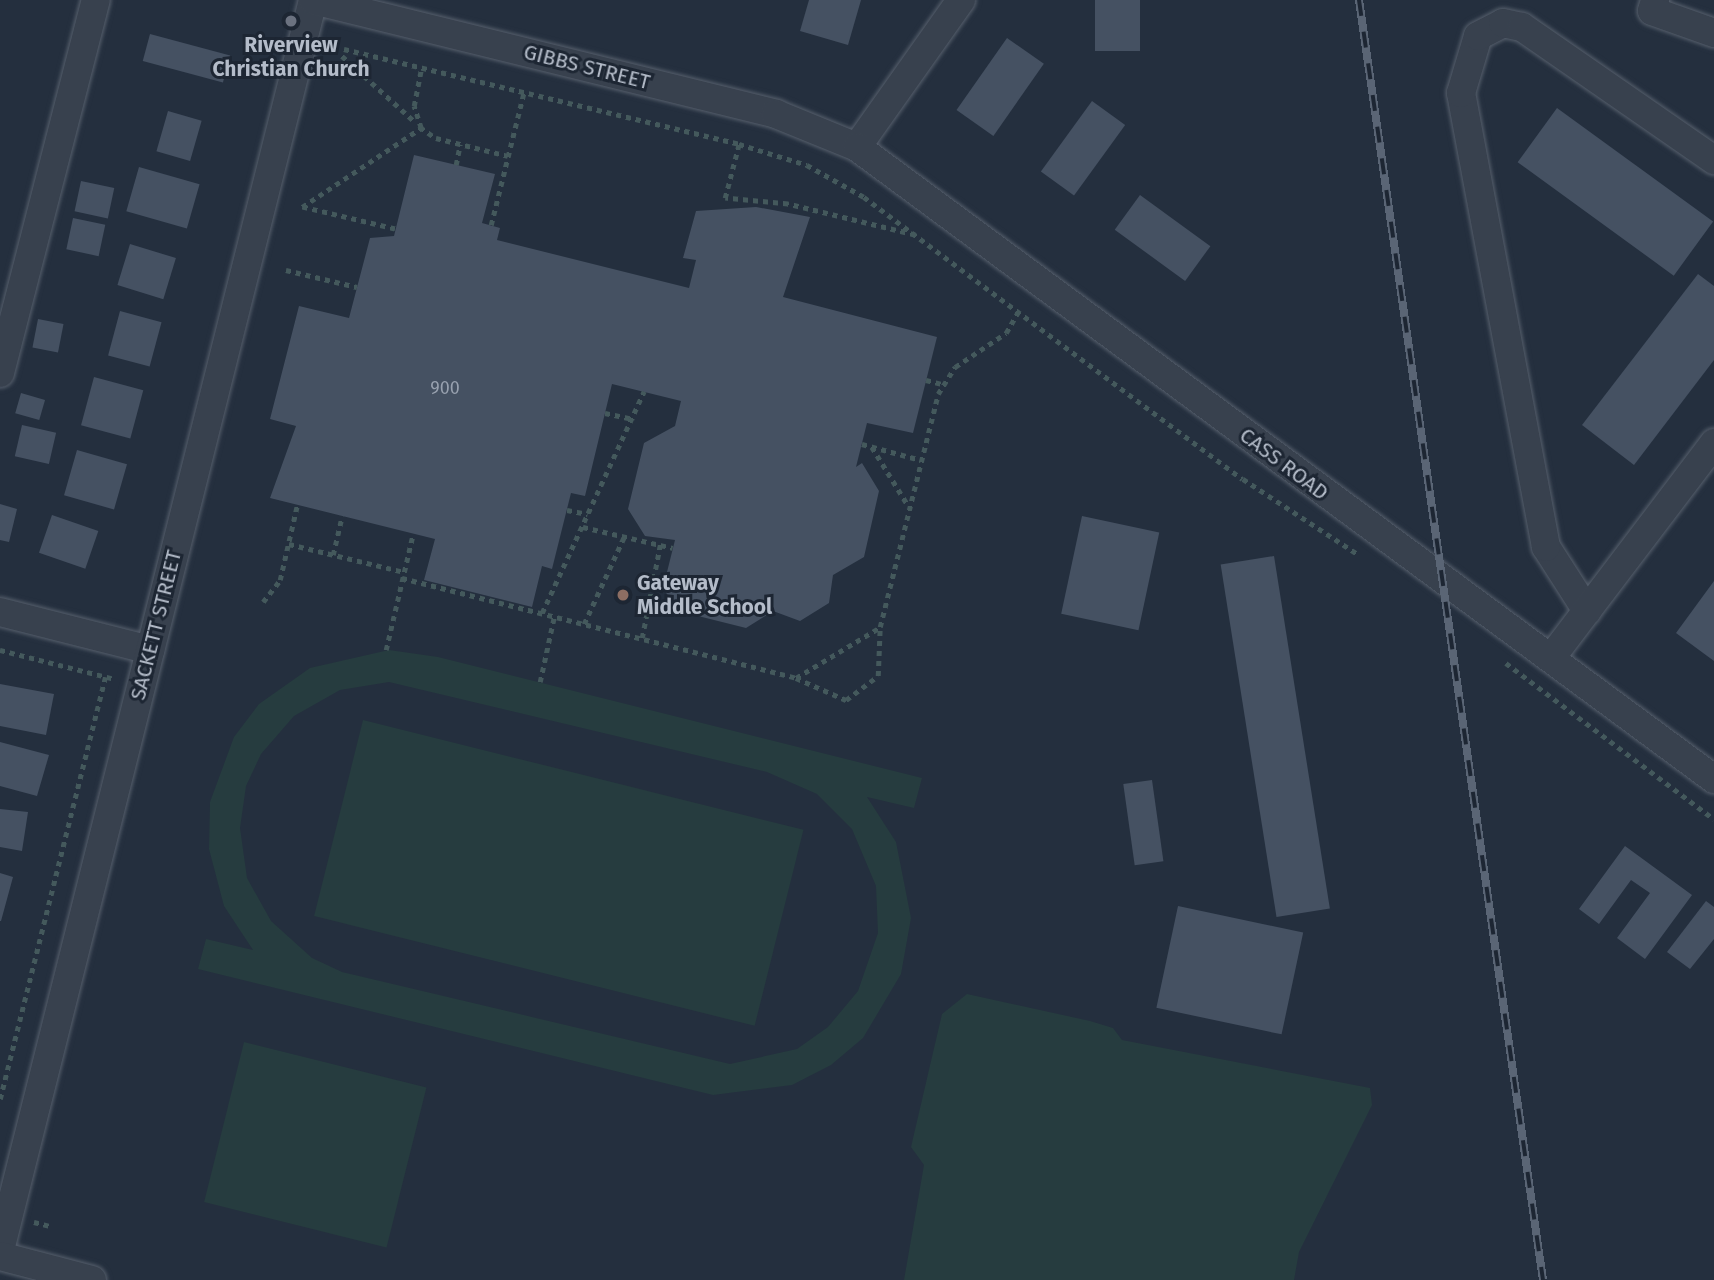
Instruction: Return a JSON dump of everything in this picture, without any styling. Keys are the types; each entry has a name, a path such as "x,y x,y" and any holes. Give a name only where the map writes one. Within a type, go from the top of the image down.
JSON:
{"street":[{"path":"0,373 96,0"},
{"name":"GIBBS STREET","path":"313,0 776,114 857,147"},
{"name":"SACKETT STREET","path":"0,1250 313,0"},
{"path":"857,147 961,0"},
{"path":"1655,0 1652,11 1714,33"},
{"path":"1587,611 1553,562 1543,534 1461,93 1478,36 1503,23 1522,27 1714,160"},
{"name":"CASS ROAD","path":"857,147 1714,779"},
{"path":"1552,659 1714,443"},
{"path":"0,612 150,650"},
{"path":"0,1256 92,1280"}],"path":[{"path":"344,49 739,144 828,176 915,235 1253,486 1367,560"},
{"path":"342,56 421,128 460,144 508,156"},
{"path":"421,69 414,106 421,128"},
{"path":"491,225 524,92"},
{"path":"395,229 302,207 421,128"},
{"path":"456,165 460,144"},
{"path":"739,144 726,198 788,204 915,235"},
{"path":"286,270 357,287"},
{"path":"402,578 796,678 838,699 855,698 878,676 880,627 942,384 965,358 1006,333 1018,312"},
{"path":"926,380 942,384"},
{"path":"541,613 634,419 643,391"},
{"path":"605,413 634,419"},
{"path":"862,444 921,460"},
{"path":"872,447 909,508"},
{"path":"263,602 280,580 297,506"},
{"path":"567,510 588,514"},
{"path":"333,555 342,516"},
{"path":"583,527 673,548"},
{"path":"386,650 412,534"},
{"path":"584,624 624,537"},
{"path":"289,544 404,572"},
{"path":"642,638 660,545"},
{"path":"540,682 554,617"},
{"path":"796,678 880,627"},
{"path":"0,650 122,681"},
{"path":"1499,655 1714,820"},
{"path":"0,1098 105,677"}],"green space":[{"path":"389,650 438,657 922,778 914,808 867,797 896,842 911,918 901,974 863,1038 831,1065 792,1085 713,1095 198,969 206,939 253,950 224,906 209,849 210,802 234,737 259,704 310,668","holes":["389,682 767,772 817,794 852,829 876,886 878,933 858,991 828,1027 797,1049 730,1064 342,972 312,958 271,921 247,878 240,828 246,786 261,754 294,716 340,690"]},
{"path":"363,720 804,830 755,1026 314,916"},
{"path":"967,994 1090,1021 1113,1028 1122,1040 1370,1088 1372,1105 1299,1252 1294,1280 904,1280 924,1165 911,1147 942,1014"},
{"path":"244,1042 426,1087 386,1248 204,1202"}],"building":[{"path":"809,0 861,0 848,45 800,31"},
{"path":"1095,0 1140,0 1140,51 1095,51"},
{"path":"150,34 230,55 223,83 143,61"},
{"path":"1007,38 1044,64 993,136 957,110"},
{"path":"1092,101 1125,125 1074,195 1041,171"},
{"path":"1557,108 1713,221 1674,276 1518,162"},
{"path":"168,111 202,121 190,161 156,151"},
{"path":"414,155 495,174 482,223 500,228 497,240 689,288 696,260 683,258 696,211 756,207 810,217 783,297 937,337 913,433 867,423 856,467 862,463 879,491 864,557 833,575 829,603 800,621 773,611 746,628 678,611 663,588 675,540 645,536 628,509 644,443 675,426 681,401 612,384 585,496 571,493 552,569 542,566 532,607 424,580 435,539 270,498 296,426 270,419 299,306 349,318 370,238 394,236"},
{"path":"139,167 200,184 187,229 126,211"},
{"path":"81,181 114,188 108,218 75,211"},
{"path":"1140,195 1210,246 1185,281 1115,230"},
{"path":"73,218 105,225 99,256 66,249"},
{"path":"130,244 176,258 163,299 117,285"},
{"path":"1698,274 1714,286 1714,360 1634,465 1582,425"},
{"path":"120,311 162,322 150,367 108,355"},
{"path":"38,319 64,324 58,352 32,347"},
{"path":"94,377 143,390 130,438 81,425"},
{"path":"21,393 45,400 39,420 15,413"},
{"path":"22,425 56,433 49,464 15,456"},
{"path":"77,450 127,464 114,510 64,495"},
{"path":"0,504 17,509 9,542 0,540"},
{"path":"52,515 98,531 85,569 39,553"},
{"path":"1082,516 1159,532 1138,630 1061,614"},
{"path":"1274,556 1330,909 1277,917 1221,564"},
{"path":"1714,581 1714,661 1676,633"},
{"path":"0,684 54,694 46,735 0,726"},
{"path":"0,742 49,755 37,796 0,786"},
{"path":"1152,780 1163,861 1135,865 1123,784"},
{"path":"0,809 28,812 22,851 0,847"},
{"path":"1625,846 1692,895 1645,959 1617,938 1650,893 1631,880 1599,924 1579,909"},
{"path":"0,873 13,877 1,921 0,921"},
{"path":"1706,901 1714,907 1714,939 1690,969 1667,952"},
{"path":"1178,906 1303,933 1282,1034 1156,1008"}],"railway":[{"path":"1359,0 1543,1280"}],"place":[{"name":"Riverview Christian Church","path":"291,21"},
{"name":"Gateway Middle School","path":"623,595"}]}
